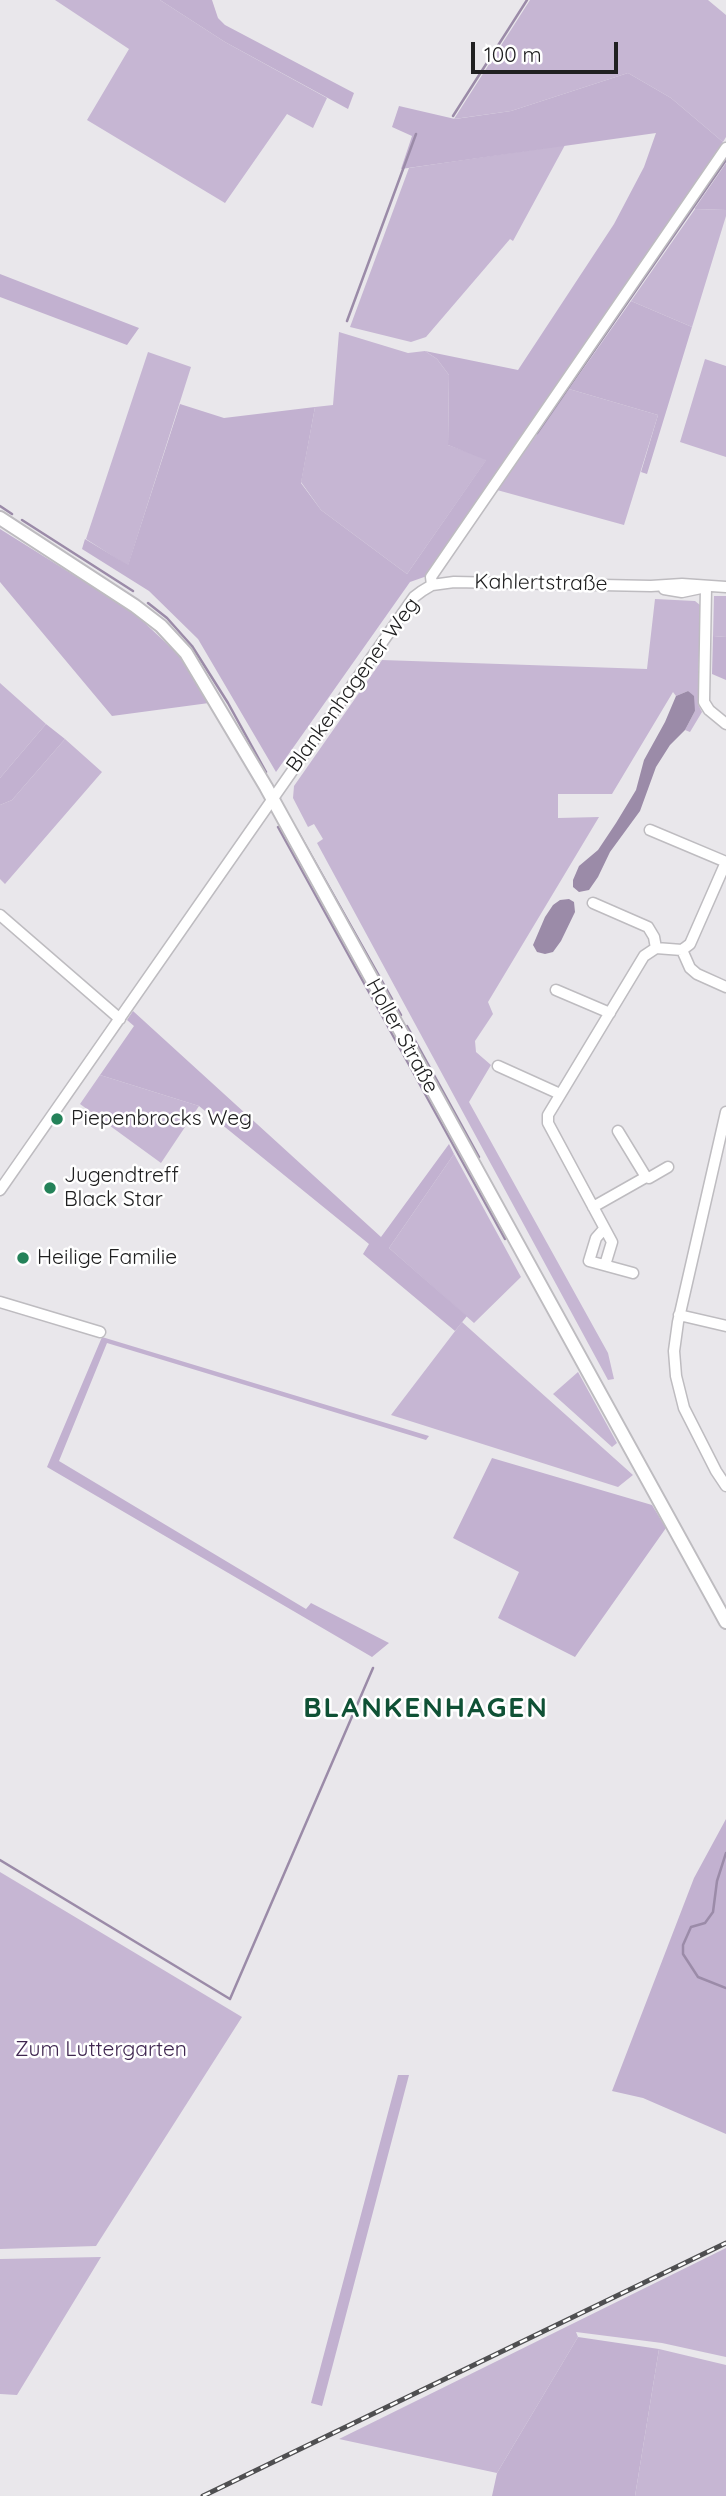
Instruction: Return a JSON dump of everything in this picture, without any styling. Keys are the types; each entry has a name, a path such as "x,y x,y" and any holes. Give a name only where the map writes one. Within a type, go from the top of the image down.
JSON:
{"street":[{"name":"Blankenhagener Weg","path":"0,1190 414,597 432,585 431,577 726,148"},
{"name":"Holler Straße","path":"0,519 135,606 186,653 272,799 726,1622"},
{"name":"Kahlertstraße","path":"432,585 454,582 651,586 681,592 705,587 726,587"},
{"path":"705,587 704,702 709,710 726,724"},
{"path":"605,1265 612,1242 548,1123 548,1115 644,956 656,948 682,950 690,944 726,862 650,830"},
{"path":"593,903 649,927 656,948"},
{"path":"0,915 120,1019"},
{"path":"682,950 690,968 697,974 726,987"},
{"path":"556,990 610,1013"},
{"path":"498,1066 560,1094"},
{"path":"726,1112 679,1315 674,1351 676,1376 684,1408 726,1486"},
{"path":"618,1131 646,1177"},
{"path":"593,1207 668,1167"},
{"path":"604,1229 596,1238 589,1261 633,1273"},
{"path":"0,1302 100,1332"},
{"path":"679,1315 726,1326"}],"green space":[{"path":"55,0 160,0 225,42 327,98 313,128 287,114 225,203 87,120 129,49"},
{"path":"530,0 708,0 726,15 726,137 723,142 671,98 628,73 511,111 454,119"},
{"path":"565,145 513,241 510,239 426,337 411,342 350,327 409,168"},
{"path":"695,209 726,210 726,216 692,327 631,301"},
{"path":"339,332 408,353 425,351 437,359 449,375 448,445 487,459 407,574 321,510 301,482 315,407 333,405"},
{"path":"148,352 191,367 128,566 86,539"},
{"path":"705,359 726,366 726,457 680,442"},
{"path":"569,389 658,415 624,525 497,490"},
{"path":"714,596 726,596 726,637 713,636"},
{"path":"655,599 695,601 700,605 698,704 702,712 690,732 685,730 695,711 688,691 676,696 673,692 612,794 558,794 558,818 599,817 488,1002 493,1014 475,1041 476,1052 491,1065 469,1102 608,1353 614,1379 608,1380 317,843 323,839 314,824 308,827 293,798 294,786 382,660 647,669"},
{"path":"0,683 46,724 0,778"},
{"path":"65,739 102,772 5,884 0,879 0,805 12,800"},
{"path":"100,1075 199,1106 161,1163 80,1104"},
{"path":"454,1154 521,1277 474,1323 389,1248"},
{"path":"462,1322 633,1475 618,1487 391,1415"},
{"path":"578,1372 617,1443 612,1447 553,1394"},
{"name":"Zum Luttergarten","path":"0,1872 242,2017 96,2246 0,2249"},
{"path":"726,2248 726,2357 662,2343 576,2332 578,2337 497,2473 339,2439"},
{"path":"101,2257 17,2395 0,2394 0,2259"},
{"path":"659,2349 726,2365 726,2496 635,2496"}],"shaded area":[{"path":"160,0 212,0 218,18 225,25 354,93 348,109 225,42"},
{"path":"628,73 671,98 723,142 427,576 410,582 276,772 198,639 149,591 82,549 85,539 128,565 180,404 224,418 315,407 301,483 321,510 407,574 486,460 448,445 449,375 437,359 425,351 518,370 614,224 644,167 656,133 401,169 412,136 392,127 399,106 455,119 511,111"},
{"path":"726,163 726,210 695,209 695,208"},
{"path":"0,274 139,328 127,345 0,297"},
{"path":"631,301 692,327 647,474 641,472 658,415 569,389"},
{"path":"0,529 133,612 180,656 209,703 112,716 0,582"},
{"path":"713,636 726,637 726,680 712,674"},
{"path":"688,691 694,696 695,711 685,730 670,745 656,767 640,811 610,852 598,877 589,890 579,892 573,887 573,880 579,866 598,850 616,823 636,790 644,760 676,696"},
{"path":"46,724 65,739 12,800 0,805 0,778"},
{"path":"569,899 574,902 575,912 561,941 553,952 537,952 533,945 545,917 553,905 560,900"},
{"path":"133,1011 381,1237 449,1144 454,1154 389,1248 467,1316 455,1331 363,1254 369,1244 199,1106 100,1075 134,1026 127,1020"},
{"path":"102,1337 429,1436 426,1440 107,1343 59,1461 306,1609 311,1603 389,1643 372,1657 47,1467"},
{"path":"492,1458 652,1505 666,1528 575,1657 498,1618 519,1572 453,1538"},
{"path":"726,1819 726,2134 643,2098 612,2091 694,1878"},
{"path":"398,2075 409,2075 322,2406 311,2403"},
{"path":"578,2337 659,2349 635,2496 492,2496 497,2473"}],"waterway":[{"path":"453,116 527,0"},
{"path":"347,321 416,134"},
{"path":"537,433 726,160"},
{"path":"0,506 12,514"},
{"path":"22,520 133,591"},
{"path":"148,603 167,618 192,646 228,703 266,772"},
{"path":"278,827 505,1239"},
{"path":"297,830 401,1015"},
{"path":"407,1026 479,1157"},
{"path":"0,1860 230,1999 373,1668"},
{"path":"726,1853 717,1881 713,1912 705,1923 691,1927 683,1945 683,1954 698,1977 726,1988"}],"railway":[{"path":"203,2496 726,2243"}],"place":[{"name":"Piepenbrocks Weg","path":"57,1119"},
{"name":"Jugendtreff Black Star","path":"50,1188"},
{"name":"Heilige Familie","path":"23,1258"}],"district":[{"name":"BLANKENHAGEN","path":"426,1709"}]}
